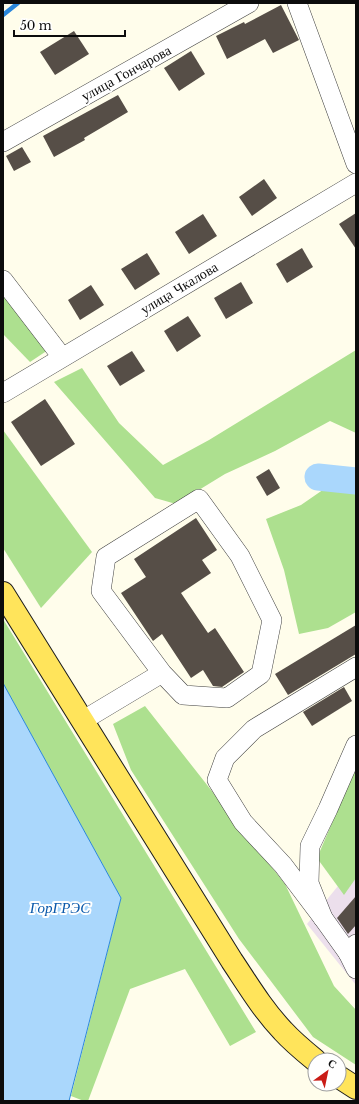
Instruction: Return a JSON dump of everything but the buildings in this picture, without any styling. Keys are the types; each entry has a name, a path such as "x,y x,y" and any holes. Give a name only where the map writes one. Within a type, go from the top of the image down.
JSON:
{"main road":[{"path":"3,593 232,961 263,1008 282,1031 307,1053"},
{"path":"347,1082 356,1088"}],"street":[{"name":"улица Гончарова","path":"3,142 249,3"},
{"path":"297,3 356,164"},
{"name":"улица Чкалова","path":"3,393 356,183"},
{"path":"3,280 62,357"},
{"path":"199,499 240,556 272,620 261,674 227,698 183,695 162,673 101,591 106,558 199,499"},
{"path":"353,955 283,865 243,822 217,780 225,758 254,729 356,667"},
{"path":"82,721 162,673"},
{"path":"323,918 309,883 310,846 356,745"}],"shaded area":[{"path":"356,864 356,985 307,924"}],"green space":[{"path":"3,292 48,350 30,362 3,334"},
{"path":"356,350 356,433 330,421 275,451 225,474 176,504 155,498 54,382 82,368 119,423 163,465 209,440"},
{"path":"3,430 92,552 41,608 3,548"},
{"path":"356,467 356,612 328,628 299,634 284,570 266,519 301,505"},
{"path":"3,619 256,1032 230,1046 185,969 130,989 88,1101 71,1096 121,898 3,683"},
{"path":"145,706 285,884 334,986 356,1010 356,1065 347,1059 347,1052 336,1052 313,1037 239,939 131,770 113,724"},
{"path":"356,767 356,878 344,895 317,858"}],"water":[{"name":"ГорГРЭС","path":"3,683 121,898 69,1101 3,1101"}],"waterway":[{"path":"3,15 18,3"},
{"path":"318,477 356,481"}]}
